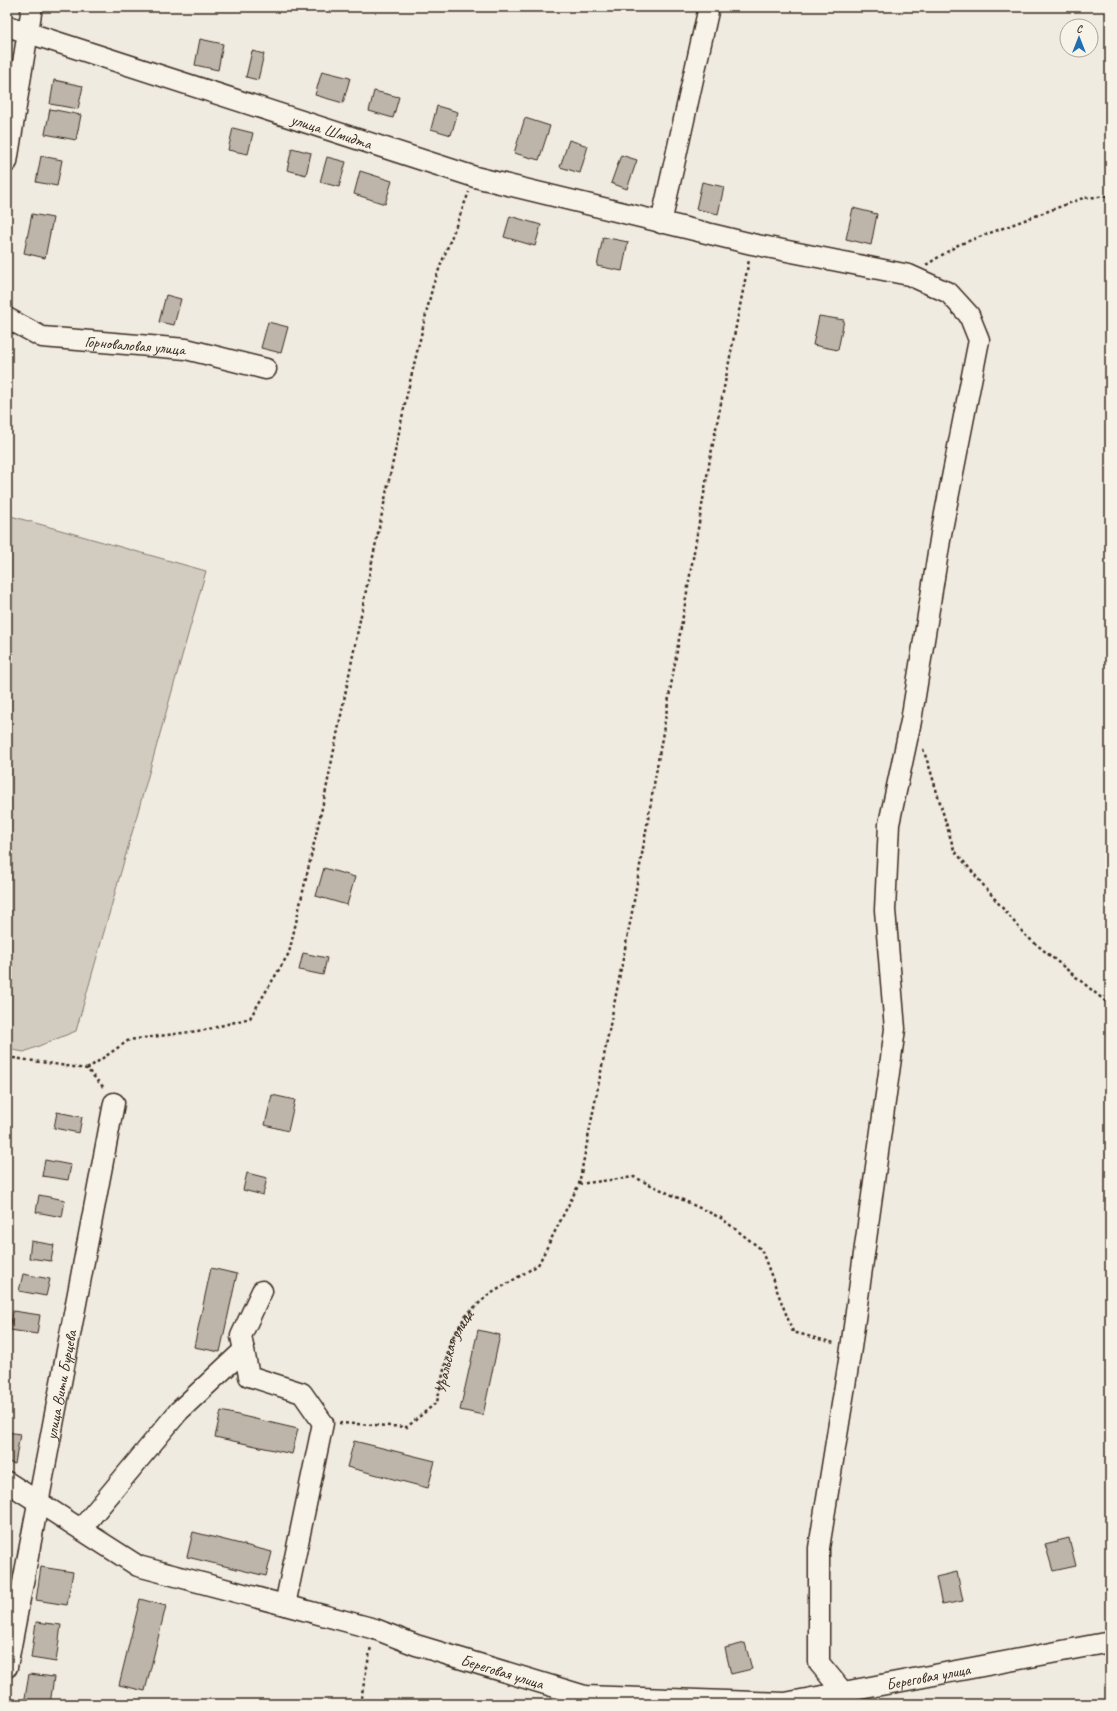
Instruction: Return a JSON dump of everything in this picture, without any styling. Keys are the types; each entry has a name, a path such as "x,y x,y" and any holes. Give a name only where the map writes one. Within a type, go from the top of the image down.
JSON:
{"street":[{"path":"7,162 32,7"},
{"path":"661,223 709,7"},
{"name":"улица Шмидта","path":"7,26 475,177 752,244 908,275 949,293 968,315 979,340 941,534 911,720 890,824 885,910 895,1028 851,1348 819,1548 819,1663 843,1692"},
{"name":"Горноваловая улица","path":"7,318 42,337 186,349 266,369"},
{"name":"улица Вити Бурцева","path":"7,1667 114,1103"},
{"path":"262,1291 241,1336 249,1376 302,1394 323,1423 285,1605"},
{"path":"82,1529 178,1411 244,1350"},
{"name":"Береговая улица","path":"7,1482 138,1566 375,1629 416,1645 585,1696 785,1702 1110,1642"}],"path":[{"path":"87,1069 129,1040 205,1030 250,1018 288,953 325,795 363,603 409,386 433,286 475,177"},
{"path":"908,275 958,245 1083,198 1110,196"},
{"name":"Уральская улица","path":"323,1423 407,1427 437,1402 450,1342 466,1314 487,1296 538,1265 579,1184 631,918 710,459 752,244"},
{"path":"922,748 930,769 954,850 1026,935 1110,1005"},
{"path":"7,1057 87,1069 101,1084 114,1103"},
{"path":"579,1184 634,1177 721,1218 761,1249 793,1332 851,1348"},
{"path":"360,1704 375,1629"}],"shaded area":[{"path":"7,515 206,571 76,1031 24,1052 7,1049"}],"building":[{"path":"88,7 108,7 107,10"},
{"path":"200,39 223,44 218,70 195,65"},
{"path":"252,51 264,54 258,80 246,77"},
{"path":"322,71 350,78 343,103 315,95"},
{"path":"54,80 83,86 78,109 50,104"},
{"path":"374,91 399,97 393,118 369,111"},
{"path":"437,106 458,112 451,135 431,129"},
{"path":"50,109 81,115 76,140 45,134"},
{"path":"525,118 550,126 539,160 514,153"},
{"path":"233,128 253,133 248,154 228,150"},
{"path":"569,140 588,146 580,173 560,167"},
{"path":"292,148 311,153 306,175 287,170"},
{"path":"621,155 637,160 627,189 611,183"},
{"path":"41,156 62,160 57,186 36,182"},
{"path":"327,157 346,162 339,187 320,182"},
{"path":"360,171 392,181 385,204 354,194"},
{"path":"702,182 724,187 718,214 696,209"},
{"path":"853,208 877,214 871,245 846,239"},
{"path":"32,214 53,218 45,258 24,253"},
{"path":"510,216 541,225 535,246 504,237"},
{"path":"603,237 628,242 622,271 597,266"},
{"path":"166,295 181,299 174,325 159,322"},
{"path":"819,316 844,320 838,350 813,345"},
{"path":"268,322 288,327 281,353 261,348"},
{"path":"324,868 355,877 347,905 316,896"},
{"path":"303,953 327,958 323,975 299,970"},
{"path":"272,1095 295,1100 288,1131 265,1125"},
{"path":"57,1112 82,1117 79,1133 54,1128"},
{"path":"45,1160 71,1165 68,1180 42,1176"},
{"path":"247,1173 267,1178 263,1195 243,1190"},
{"path":"39,1195 65,1200 62,1217 36,1212"},
{"path":"31,1241 54,1245 51,1261 29,1258"},
{"path":"211,1268 237,1274 220,1352 194,1347"},
{"path":"23,1274 50,1279 46,1296 19,1291"},
{"path":"13,1311 40,1315 37,1334 10,1330"},
{"path":"478,1330 500,1335 483,1415 460,1410"},
{"path":"221,1411 298,1429 292,1454 215,1437"},
{"path":"7,1432 20,1434 15,1464 7,1462"},
{"path":"354,1441 435,1461 428,1488 347,1467"},
{"path":"193,1532 272,1552 266,1576 187,1557"},
{"path":"1069,1538 1076,1566 1053,1571 1045,1544"},
{"path":"41,1567 73,1572 67,1605 36,1600"},
{"path":"957,1572 963,1601 942,1605 936,1577"},
{"path":"140,1599 166,1606 145,1691 119,1685"},
{"path":"36,1622 61,1625 56,1662 31,1658"},
{"path":"745,1643 752,1669 731,1674 725,1648"},
{"path":"29,1674 54,1677 50,1704 24,1704"}]}
